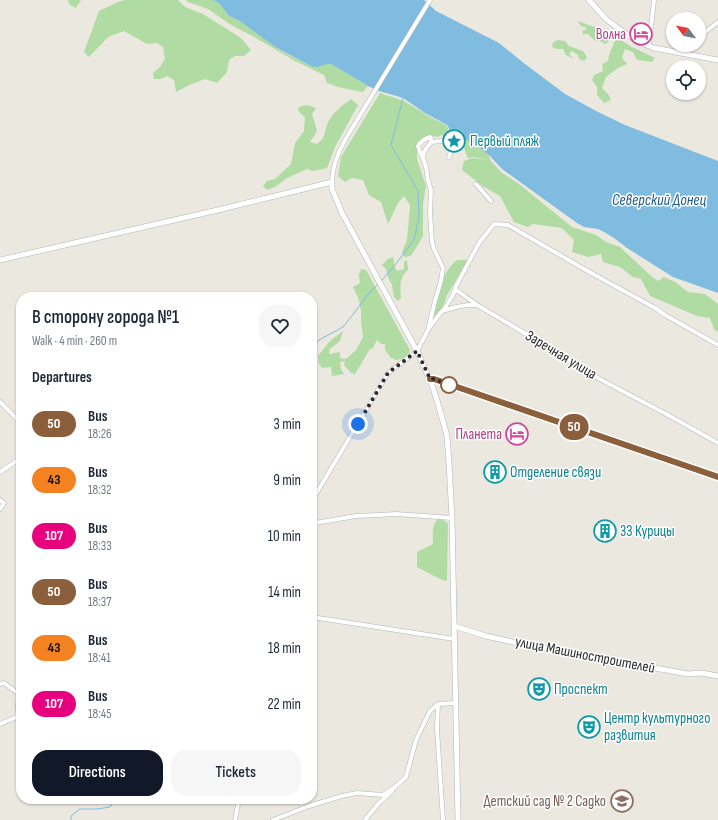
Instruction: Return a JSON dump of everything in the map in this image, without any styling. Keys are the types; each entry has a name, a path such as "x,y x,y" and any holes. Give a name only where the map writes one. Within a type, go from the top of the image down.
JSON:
{"street":[{"path":"430,0 339,151 332,173 332,189 342,213 417,351 430,379 440,407 447,436 452,518 458,820"},
{"path":"589,0 607,20 629,36 649,46 718,60"},
{"path":"649,46 654,0"},
{"path":"706,31 718,22"},
{"path":"429,328 435,301 442,281 443,268 432,242 430,213 431,190 426,167 418,146 426,138 430,137 431,142"},
{"path":"423,158 424,152 431,142 442,141 450,146 451,151 449,157"},
{"path":"0,260 332,182"},
{"path":"476,184 491,201"},
{"path":"317,492 388,373 417,351 429,328 453,295 466,266 479,243 494,224 508,225 718,345"},
{"name":"Заречная улица","path":"455,289 477,305 594,376 718,443"},
{"path":"442,312 456,306 477,305"},
{"path":"430,379 434,379 718,477"},
{"path":"0,402 16,417"},
{"path":"0,472 16,461"},
{"path":"0,500 4,503 0,510"},
{"path":"317,523 356,516 396,514 452,518"},
{"path":"317,618 454,639"},
{"name":"улица Машиностроителей","path":"454,626 486,636 517,643 688,674 702,673 718,676"},
{"path":"0,684 4,683 16,692"},
{"path":"365,820 378,804 406,777 416,740 430,710 438,704 456,703"},
{"path":"438,704 437,729 443,820"},
{"path":"0,724 16,717"},
{"path":"317,804 357,793 383,795 395,787"},
{"path":"235,820 239,804"},
{"path":"273,820 316,804"}],"green space":[{"path":"69,0 81,0 76,8 70,5"},
{"path":"125,0 178,0 185,7 203,14 241,38 251,50 244,56 235,56 229,60 227,72 217,83 205,79 176,92 174,80 167,76 161,79 154,79 153,73 159,68 165,59 163,47 157,43 147,44 124,31 108,37 89,57 84,52 99,11"},
{"path":"186,0 213,0 219,3 228,15 241,22 275,47 289,55 311,66 327,63 331,64 368,86 363,92 338,87 327,83 324,75 295,61 231,25 208,9"},
{"path":"578,21 597,28 601,27 602,29 608,30 610,36 609,41 605,44 600,41 595,41 588,34 583,34 582,31 587,28 581,26"},
{"path":"616,37 632,47 655,58 652,62 637,60 633,52 625,49 622,58 627,64 618,68 606,77 602,88 609,95 611,100 604,103 597,95 597,87 592,80 594,75 603,71 602,64 608,61"},
{"path":"558,40 565,41 569,46 583,51 587,57 584,61 579,59 578,55 572,51 569,54 574,59 566,55 563,49 552,47 553,42"},
{"path":"380,93 404,101 446,125 452,135 447,139 441,135 438,137 429,135 417,144 417,159 426,186 423,204 423,236 411,256 404,257 402,252 407,240 410,205 404,196 398,203 388,224 381,202 369,195 363,180 352,178 345,182 338,176 341,157"},
{"path":"351,99 358,105 335,147 327,168 313,171 307,169 287,178 275,187 267,190 263,186 267,181 275,179 291,164 295,143 304,131 305,117 298,110 299,107 307,105 316,108 312,114 317,131 310,142 317,144 323,138 331,117"},
{"path":"464,139 472,142 489,155 490,160 501,172 519,184 572,227 596,235 606,242 620,247 658,281 664,277 675,282 688,292 705,294 718,304 718,332 714,329 710,318 697,316 650,296 641,279 633,277 620,267 603,262 601,254 588,257 572,252 574,240 562,228 533,224 528,227 514,222 500,196 484,187 462,170 464,161 472,158 489,160 473,157 468,158 460,140"},
{"path":"393,257 397,271 404,269 404,262 407,260 408,270 402,279 400,287 401,298 398,301 394,297 392,285 386,269 382,265 388,259"},
{"path":"457,260 468,260 446,297 441,309 432,318 437,295 446,272"},
{"path":"361,269 366,270 410,350 405,357 396,360 391,358 385,350 385,344 381,344 377,340 355,374 351,373 344,365 345,361 340,362 341,369 344,374 332,376 331,367 322,368 319,364 318,356 330,341 343,331 340,341 330,349 329,354 340,352 340,358 346,359 356,350 363,337 359,300 353,287 360,283 359,275"},
{"path":"438,519 444,520 448,524 447,581 442,580 417,567 417,552 433,544 433,527"}],"sand":[{"name":"Первый пляж","path":"453,135 460,140 458,145 455,147 447,140"}],"water":[{"name":"Северский Донец","path":"213,0 424,0 436,11 499,43 565,94 625,125 718,161 718,293 673,277 604,232 598,229 584,227 577,223 502,169 489,155 472,142 464,139 460,140 453,135 447,125 425,113 403,98 368,86 331,64 325,64 317,67 311,66 275,47 241,22 228,15 219,3"}],"waterway":[{"path":"382,280 414,240 419,217 418,191 391,145 403,98"},
{"path":"317,342 343,327 365,298 378,284"},
{"path":"71,820 71,816 80,809 110,807 112,804"}],"bus line":[{"name":"50","path":"430,379 434,379 718,477"}],"place":[{"name":"Волна","path":"641,34"},
{"name":"Первый пляж","path":"454,141"},
{"name":"Планета","path":"517,434"},
{"name":"Отделение связи","path":"495,472"},
{"name":"33 Курицы","path":"605,531"},
{"name":"Проспект","path":"539,689"},
{"name":"Центр культурного развития","path":"589,727"},
{"name":"Детский сад № 2 Садко","path":"622,801"}],"route":[{"path":"358,424 388,373 417,351 430,379 434,379 452,386 449,385"}]}
